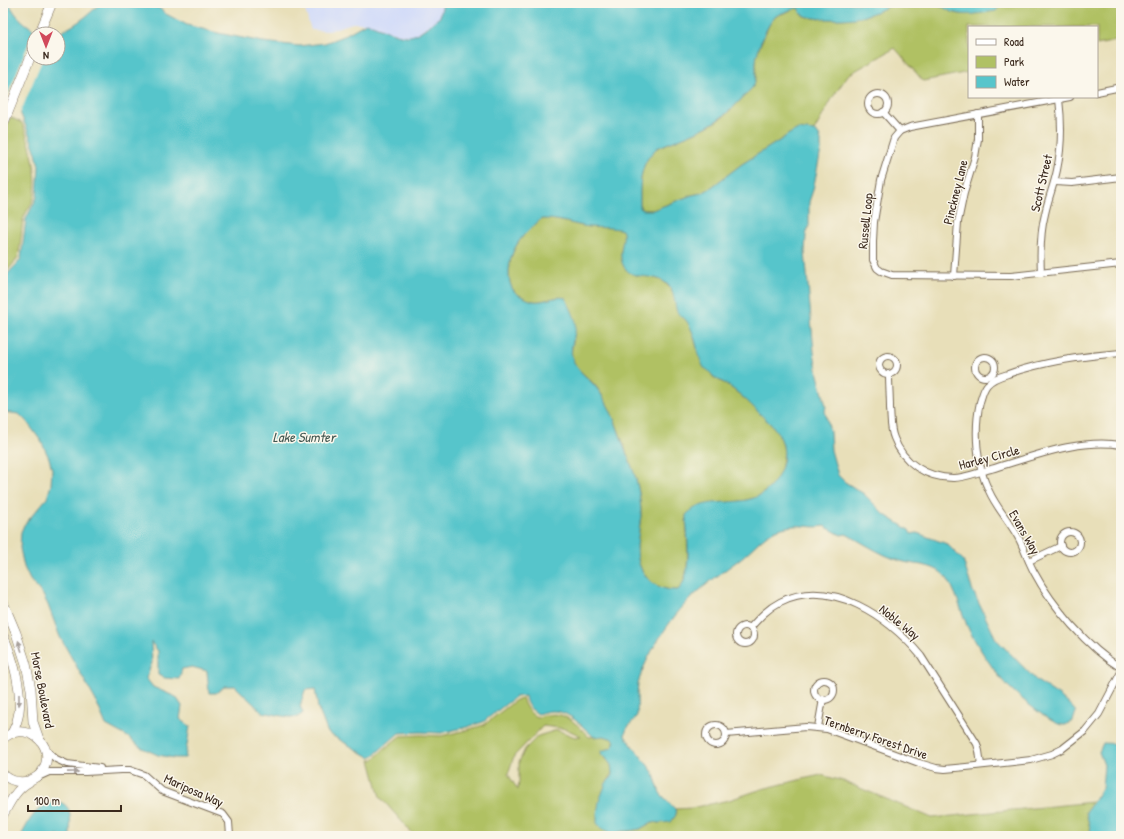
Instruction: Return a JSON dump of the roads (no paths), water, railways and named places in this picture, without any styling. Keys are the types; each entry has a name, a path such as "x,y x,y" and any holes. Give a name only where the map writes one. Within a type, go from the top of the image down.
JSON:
{"main road":[{"path":"43,26 51,4"},
{"path":"3,125 27,66"},
{"name":"Morse Boulevard","path":"3,602 16,633 26,664 31,689 33,722 39,739 46,750"},
{"name":"Morse Boulevard","path":"3,635 14,666 19,693 19,710 12,733"},
{"path":"3,739 12,733 26,732 33,734 39,739"},
{"path":"3,814 17,790 41,773 47,758 46,750"},
{"path":"3,774 8,779 15,782 23,782 33,779"}],"street":[{"path":"1098,92 1121,87"},
{"path":"883,112 900,131 910,127 1064,98"},
{"name":"Scott Street","path":"1041,273 1042,227 1055,182 1061,143 1059,99"},
{"name":"Pinckney Lane","path":"954,276 958,222 964,193 975,158 978,139 978,114"},
{"name":"Russell Loop","path":"900,131 894,138 881,180 874,222 873,260 880,271 892,275 1011,276 1121,264"},
{"path":"1055,182 1072,183 1121,177"},
{"name":"Evans Way","path":"1121,353 1085,356 1050,362 991,378 982,395 977,431 978,451 988,490 1000,511 1018,536 1029,561 1042,584 1070,622 1094,646 1121,668"},
{"name":"Harley Circle","path":"889,375 892,430 897,445 905,457 919,469 936,476 950,478 964,477 1034,456 1082,444 1102,443 1121,445"},
{"path":"1029,561 1061,546"},
{"name":"Noble Way","path":"750,628 763,614 780,602 804,594 833,596 853,603 870,612 896,630 921,656 975,740 979,751 981,765"},
{"name":"Ternberry Forest Drive","path":"726,734 793,728 818,728 837,732 928,766 945,769 1030,760 1046,756 1062,749 1076,739 1093,723 1121,672"},
{"path":"818,728 823,699"},
{"name":"Mariposa Way","path":"46,750 56,759 67,764 113,770"},
{"name":"Mariposa Way","path":"33,779 49,772 113,770 130,770 137,772 144,775 162,790 222,814 229,822 230,836"}],"water":[{"name":"Lake Sumter","path":"3,3 9,3 14,12 29,26 26,26 26,66 66,66 66,29 80,21 100,3 145,3 159,8 166,14 187,25 263,42 299,46 325,43 343,36 366,23 404,36 414,35 440,17 443,3 897,3 868,15 851,18 814,18 802,14 797,8 776,16 769,25 760,44 756,61 756,79 752,88 731,110 716,121 700,130 657,148 646,161 641,176 640,208 643,210 653,210 692,195 702,193 742,164 798,129 814,131 819,135 821,150 809,202 809,226 806,235 805,252 814,352 826,406 825,411 830,432 831,450 838,475 845,482 864,494 885,515 909,530 911,534 917,533 947,544 963,560 972,589 996,639 1037,681 1061,697 1072,707 1076,712 1073,721 1065,725 1051,720 1032,707 1002,680 970,632 949,581 937,570 928,566 892,558 846,534 841,535 824,526 789,526 779,529 766,536 692,597 668,626 646,661 641,673 637,688 637,715 626,730 625,736 653,772 660,793 675,809 676,815 671,822 652,822 640,829 615,833 601,828 597,823 599,801 606,783 612,777 612,773 611,765 602,755 601,751 612,748 615,741 604,736 594,737 575,720 562,713 547,711 538,714 528,705 525,696 515,697 483,722 467,727 441,733 399,733 371,758 328,733 318,708 315,689 305,690 300,706 303,713 298,717 288,717 262,712 235,686 225,686 216,693 209,693 207,671 192,667 182,669 179,679 165,678 158,675 158,651 151,642 152,663 146,678 153,687 176,697 182,706 180,719 190,726 185,758 174,758 158,755 140,747 128,737 106,725 96,701 60,637 43,595 30,580 24,567 20,548 21,532 24,525 47,498 51,485 52,469 49,458 41,441 27,422 19,414 3,412 3,280 21,258 26,219 37,197 39,166 36,153 20,112 3,110","holes":["541,219 590,227 622,230 623,237 621,258 625,268 634,275 652,277 664,281 669,286 677,312 685,319 691,329 704,368 746,400 774,427 781,439 784,454 781,470 778,477 768,489 759,496 748,500 704,504 695,508 686,515 688,544 686,575 683,584 678,590 659,587 649,580 641,569 637,551 641,506 636,479 616,423 607,403 595,386 578,368 572,357 571,353 576,324 566,298 558,297 541,301 533,301 517,294 511,287 509,266 515,248 520,240"]},
{"path":"936,3 997,3 999,7 996,11 963,14 950,11"},
{"path":"1103,743 1121,744 1121,836 1092,836 1086,812 1102,788 1104,765 1099,752"},
{"path":"59,802 69,809 70,836 21,836 35,813 45,805"}]}
